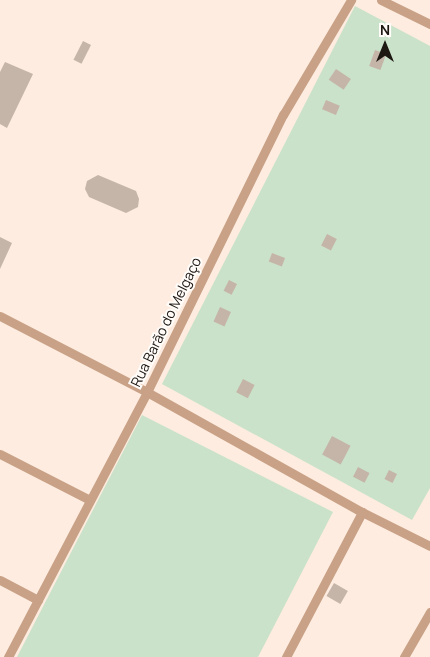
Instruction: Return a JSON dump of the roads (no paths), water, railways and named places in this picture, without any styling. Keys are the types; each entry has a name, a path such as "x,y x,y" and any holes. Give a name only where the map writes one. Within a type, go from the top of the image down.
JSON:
{"street":[{"name":"Rua Barão do Melgaço","path":"8,657 148,392 283,115 351,0"},
{"path":"381,0 430,24"},
{"path":"0,316 148,392 362,512 430,546"},
{"path":"0,454 90,500"},
{"path":"286,657 362,512"},
{"path":"0,580 38,600"},
{"path":"404,657 430,612"}]}
